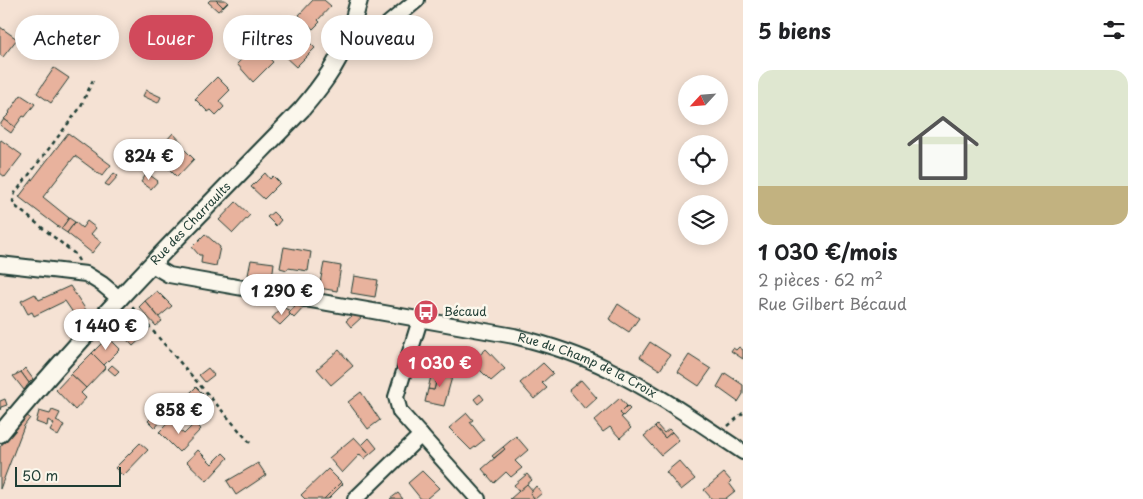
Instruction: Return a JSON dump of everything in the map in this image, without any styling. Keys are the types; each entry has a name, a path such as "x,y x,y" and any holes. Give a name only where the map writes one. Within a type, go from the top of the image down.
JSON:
{"street":[{"name":"Rue des Charraults","path":"354,15 359,0"},
{"path":"399,15 417,0"},
{"name":"Rue des Charraults","path":"0,434 152,265 302,109 324,82 336,60"},
{"path":"0,264 80,272 90,276 122,298"},
{"name":"Rue du Champ de la Croix","path":"152,265 169,275 514,336 550,346 582,357 639,384 743,452"},
{"path":"420,320 396,396 400,412 478,499"},
{"path":"355,499 421,434"}],"path":[{"path":"80,272 78,259 75,254 15,206 13,201 15,193 80,108 93,80"},
{"path":"122,298 251,444"},
{"path":"717,435 743,413"}],"building":[{"path":"216,0 223,7 218,11 208,2"},
{"path":"216,0 225,0 228,2 223,7"},
{"path":"313,0 324,0 331,6 321,15 318,20 320,22 313,29 311,27 311,15 299,15"},
{"path":"0,27 15,38 15,42 3,57 0,55"},
{"path":"311,44 315,48 311,52"},
{"path":"241,60 271,60 273,62 253,82 237,64"},
{"path":"288,60 303,60 296,67"},
{"path":"54,68 69,78 51,103 37,93"},
{"path":"217,77 230,90 219,101 224,107 216,115 211,110 208,112 195,99"},
{"path":"146,90 161,97 158,103 143,96"},
{"path":"21,95 35,104 15,127 4,119"},
{"path":"4,119 15,127 11,133 0,125"},
{"path":"68,133 111,165 102,176 75,156 43,197 69,218 61,229 19,197"},
{"path":"173,133 182,143 180,145 194,159 177,177 160,160 166,155 160,148"},
{"path":"1,140 22,155 5,177 0,173"},
{"path":"114,173 118,176 109,186 105,184"},
{"path":"147,173 158,181 151,189 141,182"},
{"path":"265,173 270,179 273,176 280,183 264,199 251,187"},
{"path":"236,202 250,215 233,233 219,220"},
{"path":"273,212 281,220 276,226 267,217"},
{"path":"69,218 75,222 67,233 61,229"},
{"path":"87,221 96,228 91,234 101,242 92,253 67,233 75,222 82,228"},
{"path":"205,234 220,247 216,266 201,263 202,255 199,255 192,247"},
{"path":"284,247 311,252 308,271 280,268"},
{"path":"251,260 274,263 272,279 248,275"},
{"path":"324,263 341,266 337,291 319,288"},
{"path":"354,276 378,280 375,297 351,293"},
{"path":"70,286 88,313 78,320 65,301 34,316 32,312 28,314 21,301 35,294 39,300"},
{"path":"157,291 172,306 159,317 145,301"},
{"path":"145,301 162,321 156,326 139,307"},
{"path":"618,304 639,318 629,332 609,319"},
{"path":"296,305 305,306 294,318 289,313"},
{"path":"282,307 291,311 290,315 280,325 272,318"},
{"path":"353,315 362,317 351,327 346,321"},
{"path":"125,320 129,323 132,321 145,335 133,346 116,328"},
{"path":"108,337 120,349 104,365 92,353"},
{"path":"650,342 670,355 660,370 640,357"},
{"path":"739,347 743,350 743,359 731,351 733,348 736,350"},
{"path":"486,349 505,369 491,381 472,362"},
{"path":"339,350 353,366 331,385 317,369"},
{"path":"92,353 106,367 86,388 71,374"},
{"path":"689,355 711,369 699,386 678,372"},
{"path":"543,363 553,373 542,383 547,388 534,399 520,383"},
{"path":"112,365 119,371 115,375 108,369"},
{"path":"440,367 454,370 444,406 425,402 428,389 434,390"},
{"path":"25,368 33,379 29,383 21,372"},
{"path":"208,368 214,375 205,382 199,375"},
{"path":"21,372 29,383 24,390 13,376"},
{"path":"432,372 438,374 434,390 428,389"},
{"path":"725,373 743,385 743,394 738,402 717,387"},
{"path":"71,374 86,388 81,393 86,398 75,410 56,390"},
{"path":"581,380 597,398 585,409 569,390"},
{"path":"196,387 204,395 188,411 180,403"},
{"path":"361,392 380,420 368,429 348,402"},
{"path":"480,394 484,399 478,404 474,399"},
{"path":"620,398 627,406 620,413 623,416 621,417 631,428 620,438 610,427 603,432 594,421"},
{"path":"5,399 7,405 1,407 0,410 0,401"},
{"path":"627,406 630,409 623,416 620,413"},
{"path":"52,410 60,413 56,421 64,425 58,436 50,431 54,424 48,420 47,426 36,422 39,411 50,414"},
{"path":"467,413 473,420 470,422 484,440 471,450 449,428"},
{"path":"155,414 162,420 155,428 148,421"},
{"path":"26,415 30,418 24,426 0,489 0,447"},
{"path":"170,421 184,434 195,423 201,429 179,452 159,432"},
{"path":"657,425 664,433 669,429 672,432 665,438 655,427"},
{"path":"655,427 665,438 672,432 679,440 661,455 644,436"},
{"path":"516,436 528,450 515,461 522,468 511,477 506,472 494,483 482,469 505,449 503,447"},
{"path":"354,437 370,454 364,459 360,454 342,473 329,458"},
{"path":"369,438 377,448 370,454 362,445"},
{"path":"140,443 148,450 123,476 115,468"},
{"path":"503,447 505,449 494,458 492,456"},
{"path":"198,450 212,464 223,453 228,458 207,481 187,462"},
{"path":"679,461 695,479 681,490 666,472"},
{"path":"258,463 266,475 236,495 227,481"},
{"path":"328,469 341,482 324,499 305,499 301,495"},
{"path":"422,471 439,488 426,499 421,499 408,483"},
{"path":"724,473 731,481 729,483 735,491 725,499 712,499 704,490"},
{"path":"527,474 532,480 519,491 514,485"},
{"path":"341,482 343,484 328,499 324,499"},
{"path":"527,484 533,491 530,493 535,499 510,499"},
{"path":"536,486 542,493 535,499 530,493"},
{"path":"398,493 403,499 390,499"}],"place":[{"name":"Bécaud","path":"426,312"}]}
